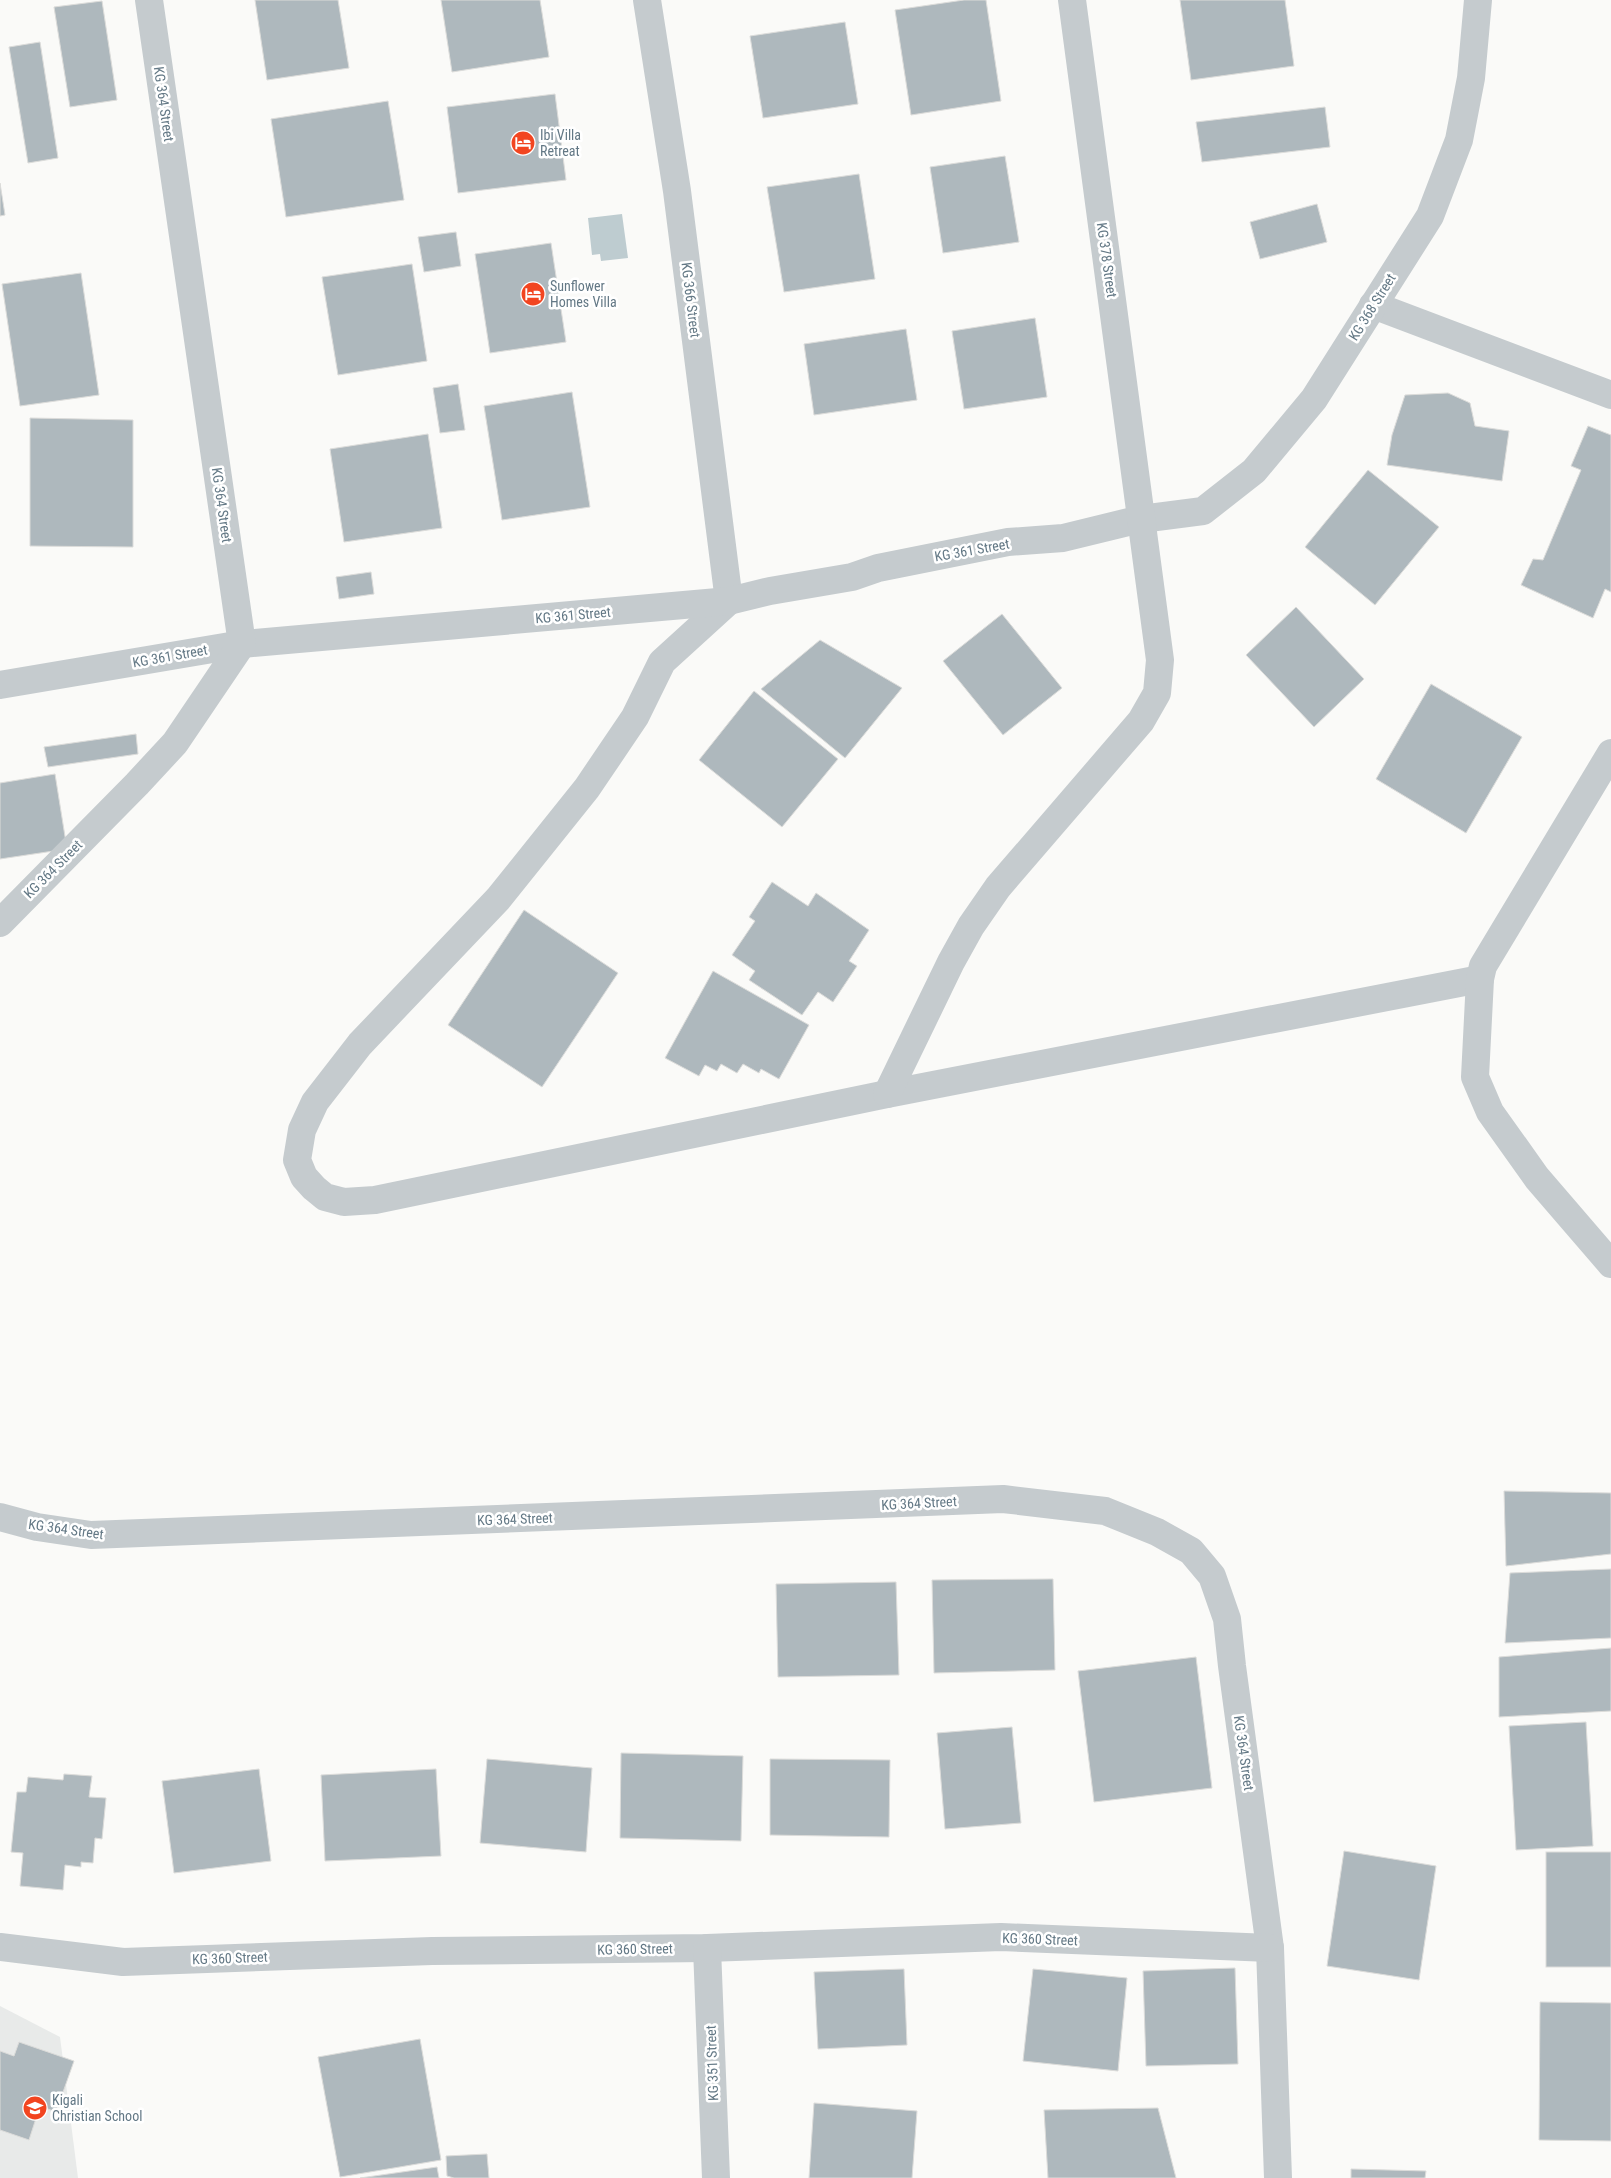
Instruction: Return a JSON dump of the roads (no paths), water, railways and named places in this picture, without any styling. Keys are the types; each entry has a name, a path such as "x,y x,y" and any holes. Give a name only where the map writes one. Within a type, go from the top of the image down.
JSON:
{"street":[{"name":"KG 364 Street","path":"0,923 175,743 242,644 149,0"},
{"name":"KG 366 Street","path":"647,0 677,190 729,601"},
{"name":"KG 378 Street","path":"887,1094 951,962 971,926 998,887 1141,721 1157,692 1160,660 1072,0"},
{"name":"KG 368 Street","path":"1141,519 1203,512 1254,471 1314,400 1430,216 1459,140 1471,78 1478,0"},
{"path":"1373,305 1611,395"},
{"name":"KG 361 Street","path":"0,684 242,644 729,601 770,591 852,577 878,568 1008,542 1063,538 1141,519"},
{"path":"729,601 662,662 636,717 587,788 498,899 360,1044 315,1102 302,1130 297,1160 304,1177 325,1197 344,1202 376,1200 887,1094 1480,979"},
{"path":"1611,754 1484,966 1480,979 1475,1077 1490,1112 1537,1178 1611,1264"},
{"name":"KG 364 Street","path":"0,1517 37,1527 91,1535 1003,1498 1105,1511 1157,1532 1191,1551 1212,1576 1227,1619 1270,1948 1278,2178"},
{"name":"KG 360 Street","path":"0,1947 123,1962 432,1951 707,1948 1001,1937 1270,1948"},
{"name":"KG 351 Street","path":"707,1948 716,2178"}],"place":[{"name":"Ibi Villa Retreat","path":"523,143"},
{"name":"Sunflower Homes Villa","path":"533,294"},
{"name":"Kigali Christian School","path":"35,2108"}]}
